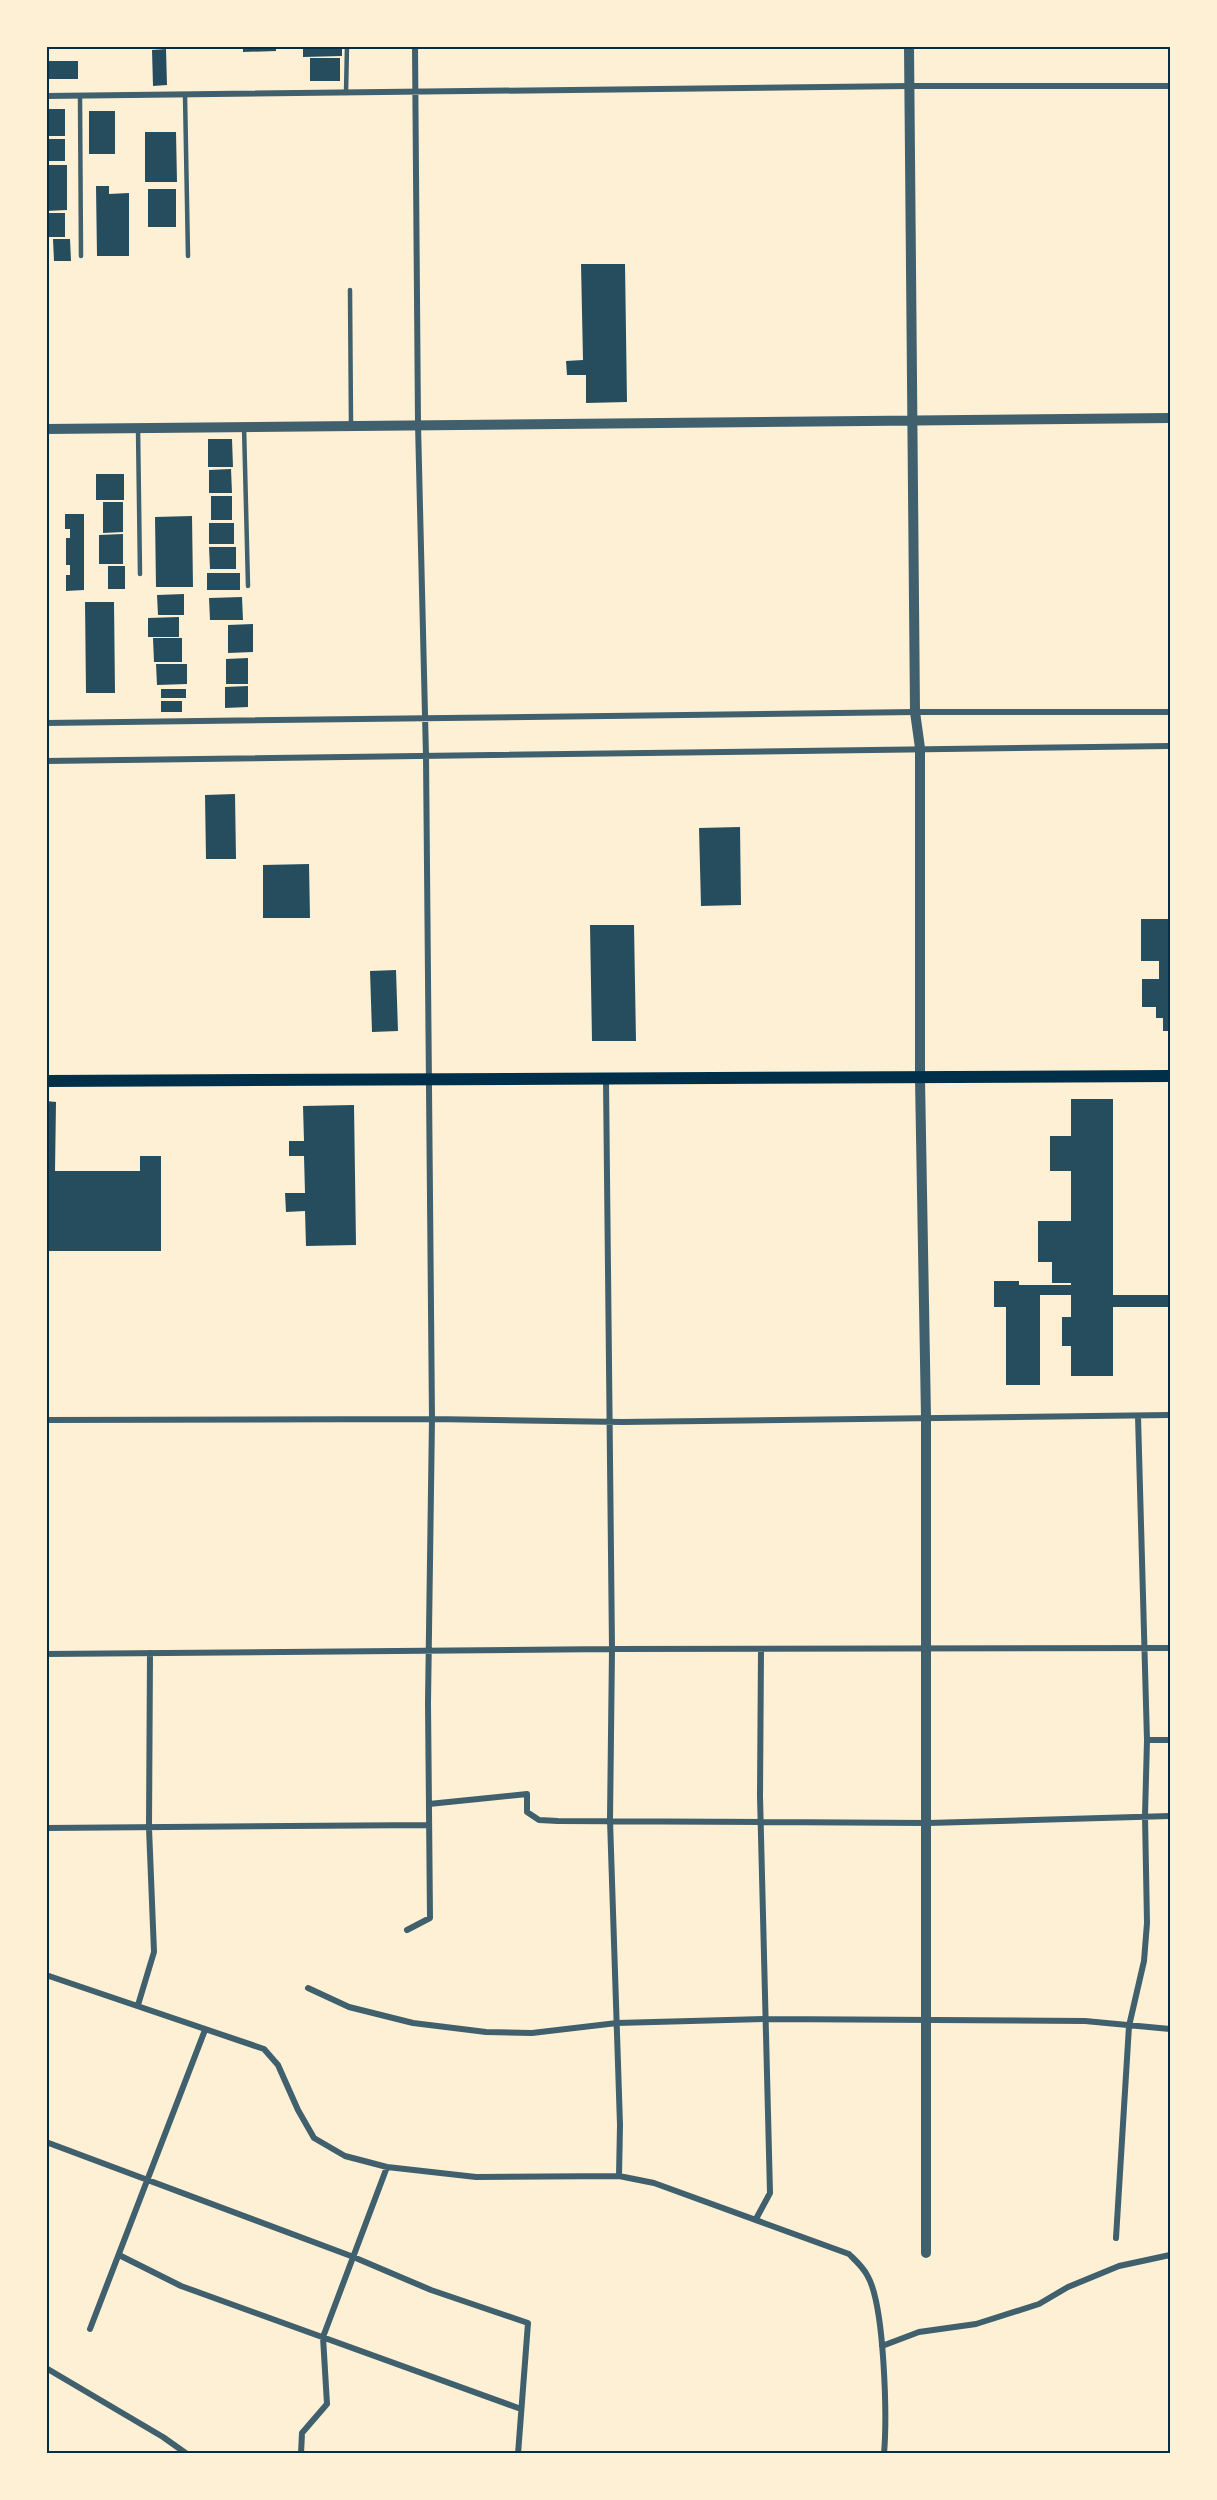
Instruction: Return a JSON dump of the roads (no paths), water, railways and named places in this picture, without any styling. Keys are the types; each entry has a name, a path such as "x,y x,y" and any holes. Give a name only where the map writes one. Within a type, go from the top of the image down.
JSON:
{"main road":[{"path":"46,1081 429,1078 920,1079 1170,1076"}],"street":[{"path":"407,1930 430,1918 432,1419 426,756 418,424 415,46"},
{"path":"909,46 915,712 920,748 920,1079 926,1417 925,1650 928,1822 926,2253"},
{"path":"46,96 909,86 1170,86"},
{"path":"46,429 1170,418"},
{"path":"46,723 915,712 1170,712"},
{"path":"46,761 1170,746"},
{"path":"606,1080 612,1649 610,1820 620,2125 619,2176"},
{"path":"46,1420 608,1421 1170,1415"},
{"path":"1116,2238 1129,2026 1144,1961 1147,1923 1145,1816 1147,1740 1138,1416"},
{"path":"46,1654 612,1649 1170,1648"},
{"path":"756,2219 770,2193 761,1823 761,1649"},
{"path":"138,2005 154,1952 149,1828 150,1653"},
{"path":"1147,1740 1170,1740"},
{"path":"429,1804 527,1794 527,1812 539,1820 558,1821 928,1822 1170,1816"},
{"path":"46,1828 429,1826"},
{"path":"46,1976 264,2049 278,2065 298,2110 314,2138 345,2156 387,2167 476,2177 619,2176 654,2183 849,2254 868,2275 877,2305 882,2346 886,2433 884,2454"},
{"path":"308,1988 349,2007 403,2020 486,2032 532,2033 617,2023 766,2019 1085,2021 1170,2029"},
{"path":"90,2329 205,2030"},
{"path":"46,2142 351,2256 431,2290 528,2323 518,2454"},
{"path":"302,2454 302,2433 327,2404 323,2337 351,2256 387,2167"},
{"path":"119,2255 181,2286 521,2409"},
{"path":"882,2346 919,2332 976,2324 1039,2304 1068,2287 1119,2266 1170,2255"},
{"path":"46,2368 163,2437 187,2454"}],"lane":[{"path":"346,93 347,46"},
{"path":"185,95 188,256"},
{"path":"80,96 81,256"},
{"path":"350,290 351,425"},
{"path":"244,426 248,586"},
{"path":"138,428 140,574"}]}
